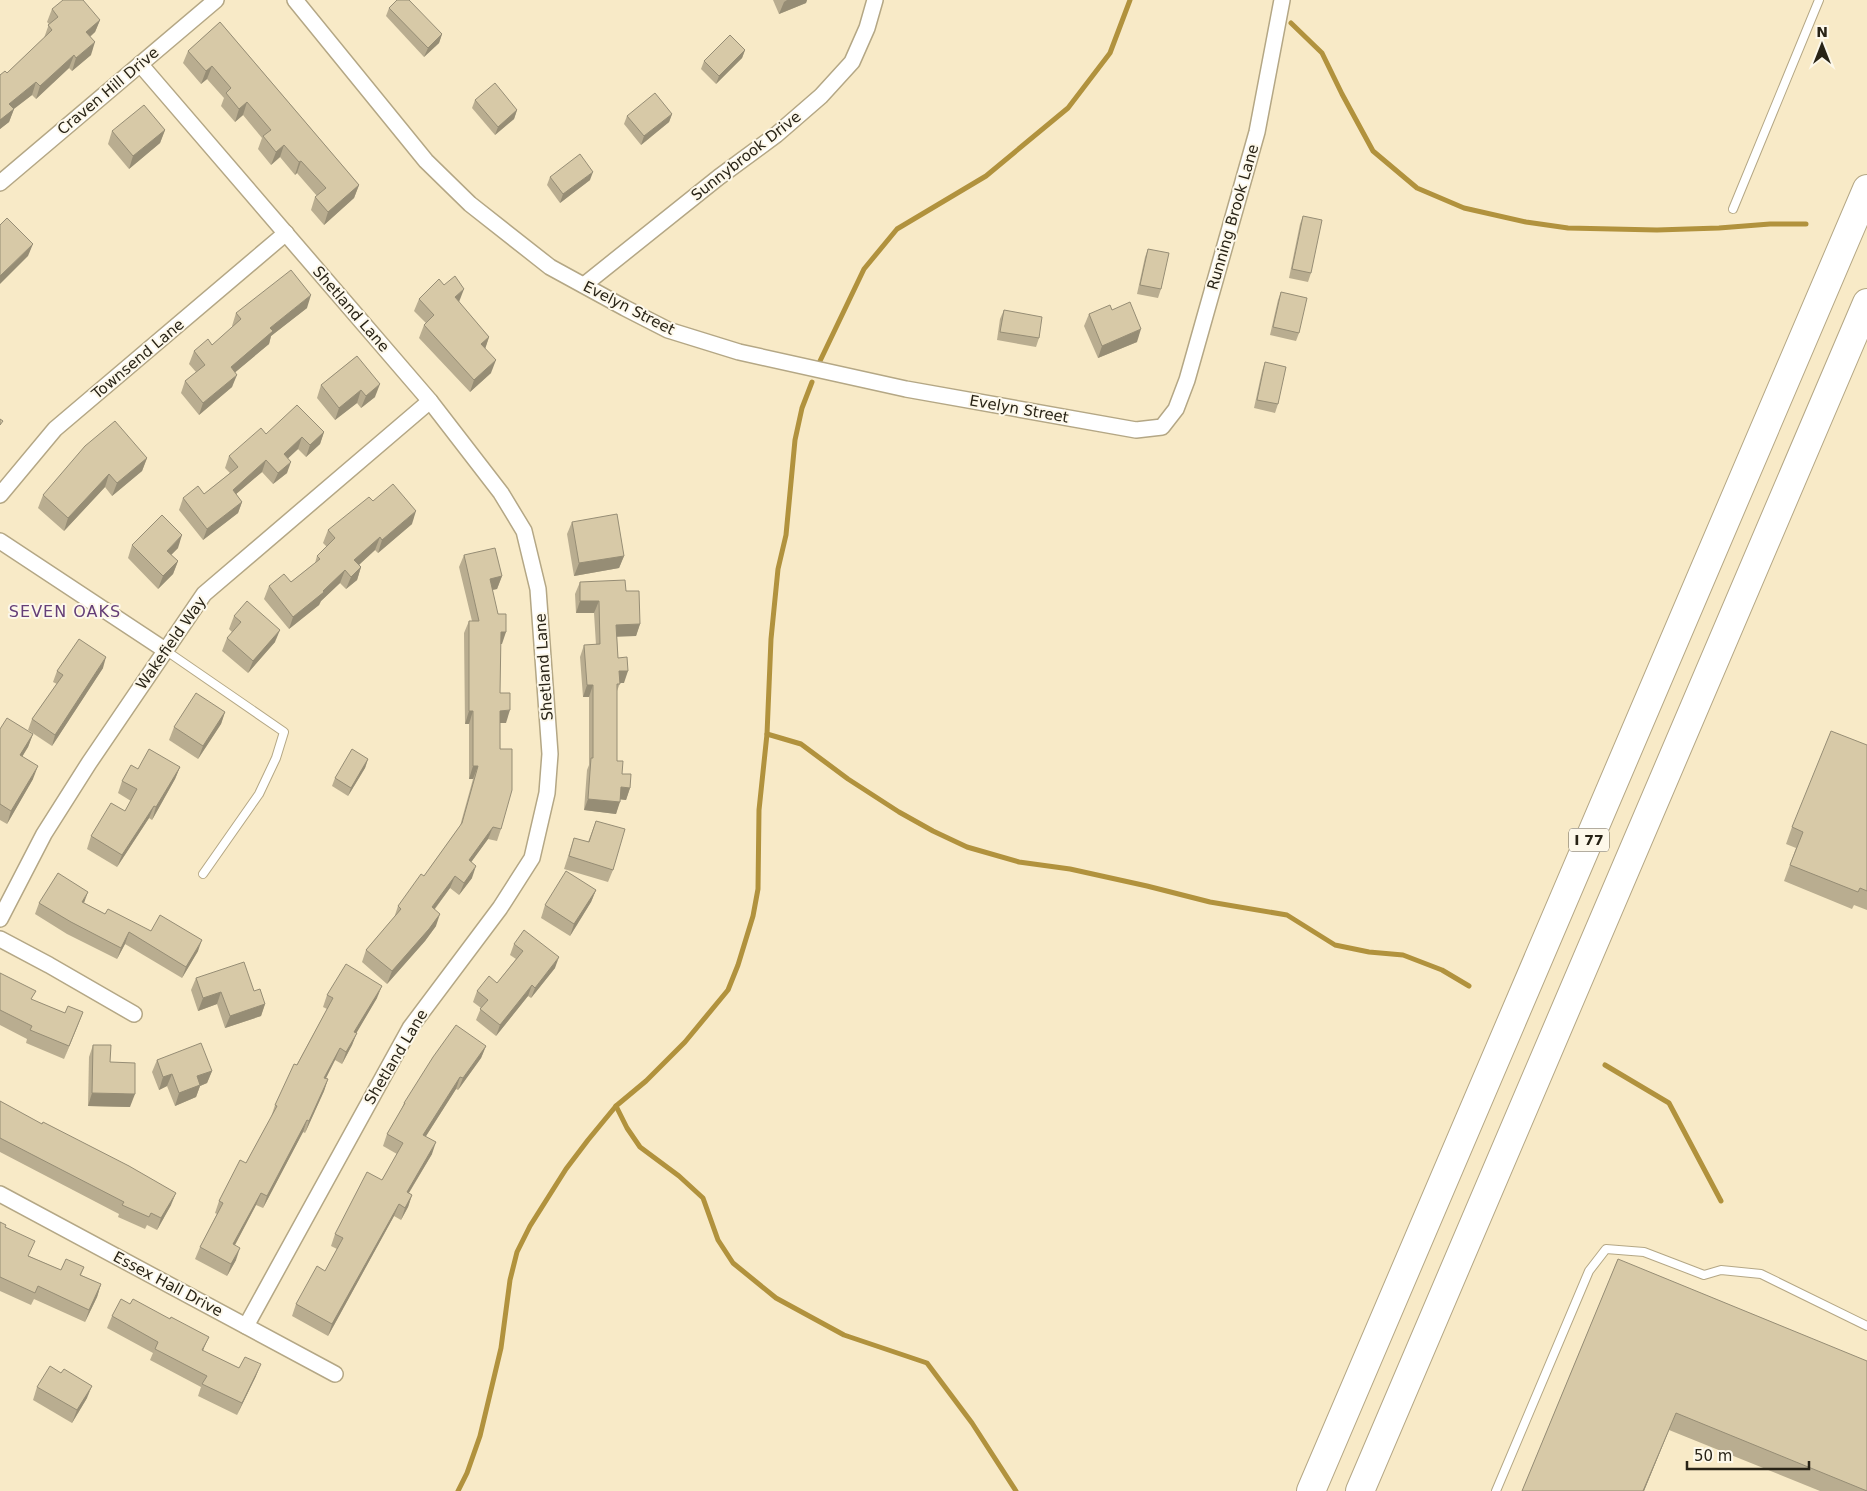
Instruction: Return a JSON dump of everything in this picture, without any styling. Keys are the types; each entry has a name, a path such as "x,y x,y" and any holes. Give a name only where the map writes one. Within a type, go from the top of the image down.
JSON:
{"highway":[{"name":"I 77","path":"1311,1491 1867,189"},
{"name":"I 77","path":"1360,1491 1867,303"}],"street":[{"name":"Craven Hill Drive","path":"0,183 216,0"},
{"name":"Evelyn Street","path":"295,0 426,161 470,204 550,267 668,330 739,352 906,389 1136,430 1162,427"},
{"name":"Sunnybrook Drive","path":"584,285 776,134 821,96 852,62 867,28 874,0"},
{"name":"Running Brook Lane","path":"1162,427 1176,409 1187,380 1257,132 1282,0"},
{"name":"Shetland Lane","path":"140,64 430,401 501,493 524,531 538,589 550,754 547,793 532,858 500,908 410,1028 246,1326"},
{"name":"Townsend Lane","path":"0,495 55,429 286,233"},
{"name":"Wakefield Way","path":"0,919 44,834 89,762 204,594 430,401"},
{"path":"0,541 165,650"},
{"path":"0,939 134,1014"},
{"name":"Essex Hall Drive","path":"0,1194 335,1374"}],"lane":[{"path":"1733,209 1819,0"},
{"path":"165,650 284,732 276,758 259,794 204,874"},
{"path":"1496,1491 1589,1271 1606,1249 1644,1252 1704,1275 1721,1270 1761,1274 1867,1326"}],"building":[{"path":"63,0 83,0 100,20 86,32 95,42 76,58 74,55 40,86 36,82 9,104 14,109 0,120 0,75 5,71 7,73 52,30 48,25 58,17 52,9"},
{"path":"397,0 409,0 442,34 428,48 389,8"},
{"path":"220,22 359,185 328,212 315,197 326,188 284,145 276,152 263,136 271,130 247,102 239,109 226,93 231,88 212,66 206,71 188,51"},
{"path":"730,35 745,50 719,76 704,61"},
{"path":"495,83 517,110 498,127 475,100"},
{"path":"655,93 672,114 644,136 627,116"},
{"path":"144,105 165,130 133,156 112,131"},
{"path":"580,154 593,172 563,194 550,177"},
{"path":"1303,216 1322,220 1311,273 1292,269"},
{"path":"7,218 33,244 0,276 0,225"},
{"path":"1148,249 1169,253 1161,289 1140,285"},
{"path":"291,270 311,295 270,328 273,331 231,367 237,375 203,403 185,381 205,365 194,351 208,339 212,345 241,319 236,313"},
{"path":"455,276 464,289 455,297 489,337 481,344 496,360 474,380 424,325 434,315 419,299 439,279 444,285"},
{"path":"1281,292 1307,298 1299,333 1273,327"},
{"path":"1130,302 1141,329 1102,346 1089,314 1110,305 1112,310"},
{"path":"1004,310 1042,317 1039,338 1000,332"},
{"path":"357,356 380,384 366,396 361,390 339,408 321,385"},
{"path":"1265,362 1286,367 1278,404 1257,400"},
{"path":"297,405 324,432 310,445 302,437 284,454 291,462 278,473 266,460 233,490 242,502 207,529 183,498 198,486 204,494 238,467 229,456 261,428 266,434"},
{"path":"115,421 147,458 117,483 109,474 68,518 43,495 85,446"},
{"path":"393,484 416,511 382,540 380,537 354,560 361,567 351,577 345,570 324,592 293,617 269,586 284,574 291,582 320,559 317,556 335,538 328,530 369,497 373,501"},
{"path":"617,514 624,556 579,563 572,522"},
{"path":"162,515 182,535 167,551 178,561 163,576 132,545"},
{"path":"495,548 502,576 490,579 498,614 506,614 506,632 501,632 500,693 510,693 510,710 500,711 500,749 512,749 512,790 501,829 493,827 469,860 476,866 464,883 455,876 432,907 440,914 392,971 366,950 401,909 398,906 421,874 424,876 462,823 478,766 473,766 473,711 469,711 469,621 479,621 464,555"},
{"path":"625,580 626,591 639,591 640,624 616,625 618,658 627,657 628,671 619,671 620,684 617,684 617,761 623,761 622,774 631,774 630,788 621,787 620,802 588,799 591,758 593,758 593,685 587,685 584,645 600,644 599,601 580,601 580,582"},
{"path":"247,601 280,630 253,661 227,638 241,622 234,616"},
{"path":"79,639 106,657 55,735 32,719 63,675 57,671"},
{"path":"196,693 225,712 203,746 174,727"},
{"path":"7,718 33,734 20,755 38,766 11,811 0,804 0,729"},
{"path":"1831,731 1867,745 1867,891 1860,888 1858,892 1790,865 1803,832 1792,827"},
{"path":"149,749 180,767 156,807 154,806 122,855 91,836 111,803 125,811 137,789 122,781 131,765 138,769"},
{"path":"352,749 368,759 351,788 335,778"},
{"path":"596,821 625,829 613,870 569,856 574,838 589,842"},
{"path":"566,871 596,890 574,924 545,905"},
{"path":"58,873 88,892 82,902 105,914 108,909 151,931 160,915 202,940 186,967 129,932 121,948 39,903"},
{"path":"524,930 559,957 535,988 532,985 500,1025 480,1009 488,1000 477,991 489,976 497,983 523,951 514,944"},
{"path":"244,962 254,991 260,989 265,1004 230,1016 221,992 203,998 196,978"},
{"path":"346,964 382,986 354,1032 357,1033 346,1052 340,1048 324,1078 328,1079 309,1121 307,1120 267,1196 261,1193 233,1244 240,1248 231,1264 200,1247 223,1203 219,1201 240,1160 246,1163 277,1106 275,1105 294,1064 297,1065 333,998 327,995"},
{"path":"0,973 36,991 31,999 65,1013 68,1006 83,1012 69,1046 30,1030 32,1026 0,1010"},
{"path":"456,1025 486,1046 463,1078 460,1077 423,1135 436,1142 407,1192 412,1195 405,1208 399,1204 332,1324 296,1304 317,1266 325,1271 343,1238 335,1234 367,1172 382,1180 403,1143 387,1134 433,1057"},
{"path":"201,1043 212,1071 197,1076 200,1085 179,1093 172,1074 163,1077 157,1060"},
{"path":"93,1045 111,1045 110,1062 135,1063 135,1094 92,1093"},
{"path":"0,1101 42,1124 43,1122 129,1166 176,1193 161,1218 151,1213 149,1217 122,1205 124,1202 0,1138"},
{"path":"0,1222 6,1225 5,1227 35,1241 28,1256 61,1270 66,1259 84,1267 80,1275 101,1284 89,1310 38,1286 35,1293 0,1277"},
{"path":"1618,1259 1867,1361 1867,1491 1676,1413 1643,1491 1522,1491"},
{"path":"121,1299 130,1304 133,1299 209,1337 202,1350 239,1368 245,1357 261,1364 242,1403 202,1384 207,1376 155,1349 158,1342 112,1316"},
{"path":"50,1366 61,1373 64,1369 92,1386 77,1410 37,1387"}],"waterway":[{"path":"820,361 864,269 897,229 986,176 1068,108 1110,53 1130,0"},
{"path":"1291,23 1322,53 1373,151 1417,188 1464,208 1526,222 1568,228 1657,230 1806,224"},
{"path":"458,1491 467,1473 480,1436 501,1348 510,1280 517,1252 530,1226 566,1169 588,1140 616,1106 646,1081 685,1042 728,990 738,965 753,916 758,889 759,810 767,734 771,639 778,569 786,535 795,440 802,408 812,382"},
{"path":"767,734 801,744 848,779 899,812 967,847 1019,862 1070,869 1210,902 1287,915 1335,945 1369,952 1403,955 1442,970 1469,986"},
{"path":"1605,1065 1669,1103 1721,1201"},
{"path":"616,1106 627,1128 640,1147 679,1176 703,1198 718,1240 733,1263 776,1298 844,1335 927,1363 972,1423 1016,1491"}],"district":[{"name":"SEVEN OAKS","path":"65,611"}]}
